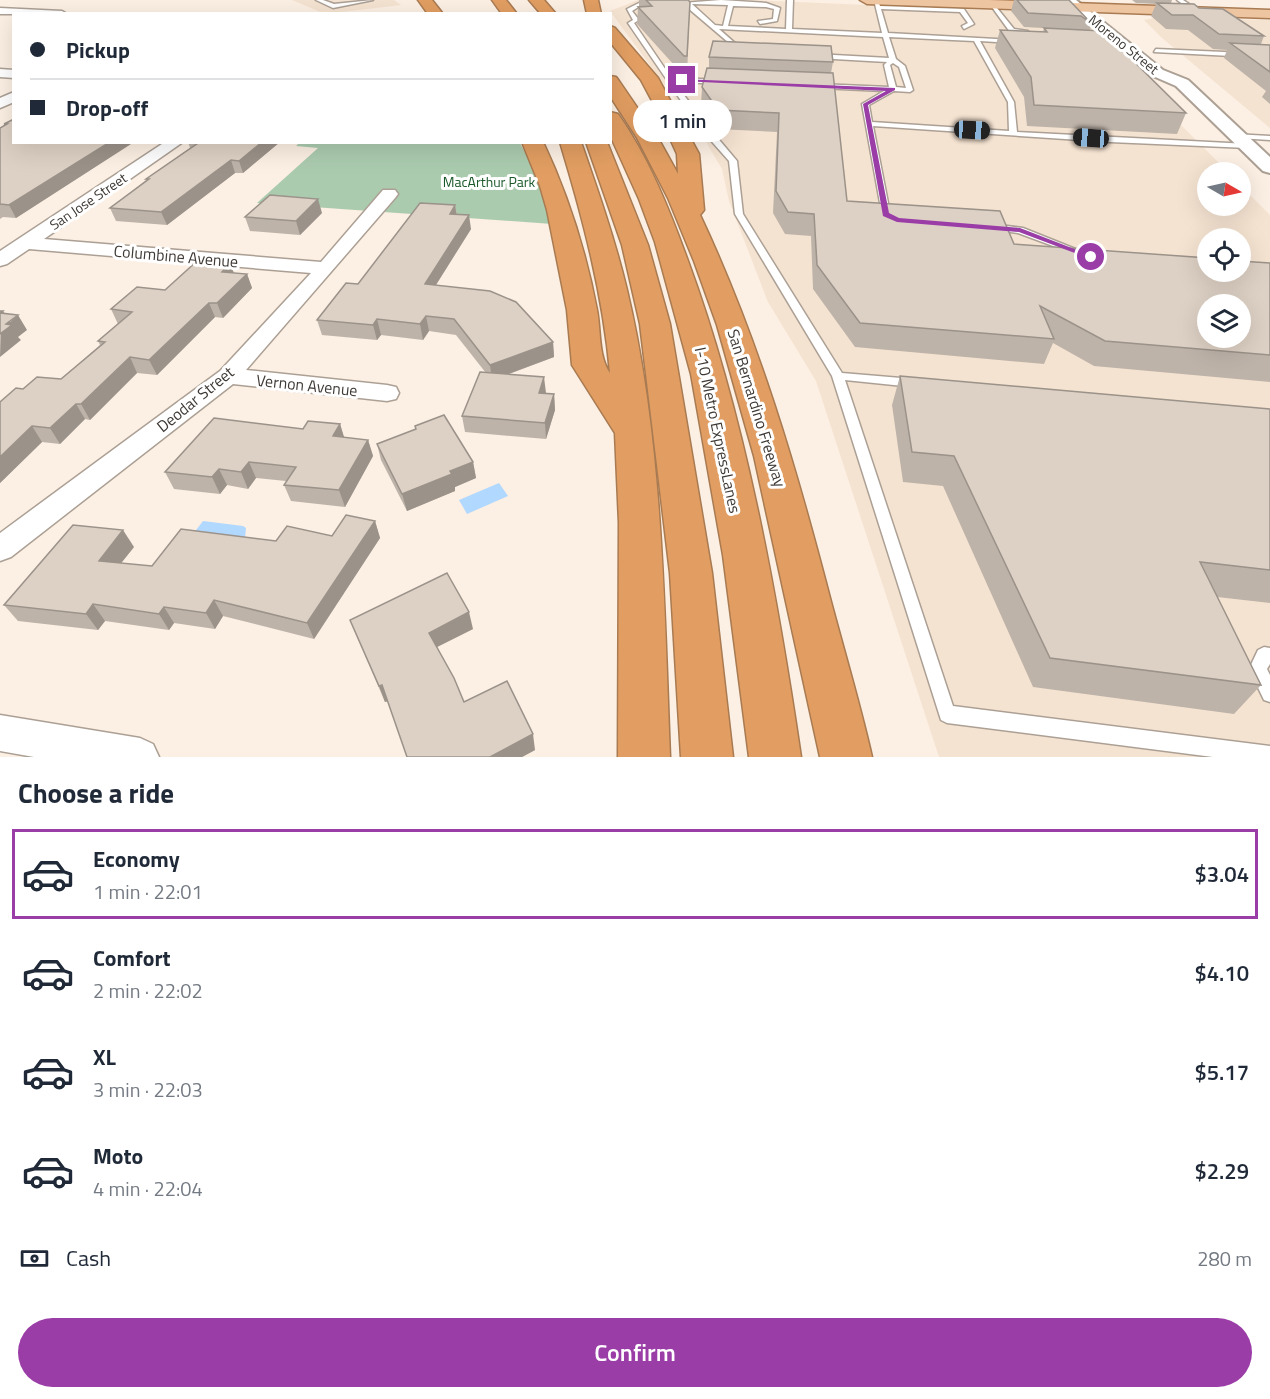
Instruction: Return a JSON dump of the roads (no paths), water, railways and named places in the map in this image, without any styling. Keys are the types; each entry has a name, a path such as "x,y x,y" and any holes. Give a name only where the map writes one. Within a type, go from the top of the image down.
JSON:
{"highway":[{"path":"425,0 434,12"},
{"path":"499,0 508,12"},
{"path":"517,0 528,12"},
{"path":"536,0 547,12"},
{"path":"612,34 649,78 688,154 693,225"},
{"name":"San Bernardino Freeway","path":"612,84 652,146 693,225 724,300 763,424 790,522 846,757"},
{"name":"I-10 Metro ExpressLanes","path":"612,121 636,165 659,220 684,286 710,378 736,507 769,704 775,757"},
{"path":"533,144 552,186 562,222 582,310 588,365 633,434"},
{"path":"571,144 605,251 619,325 633,434 641,575 644,757"},
{"path":"597,144 635,245 656,324 692,573 707,757"}],"main road":[{"path":"1085,2 1269,13"},
{"path":"873,3 1183,2 1269,13"}],"street":[{"name":"Moreno Street","path":"1085,2 1116,20"},
{"name":"Moreno Street","path":"1085,2 1121,46 1158,73 1182,83 1270,167"},
{"path":"0,11 21,12"},
{"name":"Moreno Street","path":"1152,48 1183,73 1182,83"},
{"name":"San Jose Street","path":"0,260 173,144"},
{"name":"Deodar Street","path":"0,549 228,376 326,268 389,194"},
{"name":"Columbine Avenue","path":"25,243 326,268"},
{"name":"Vernon Avenue","path":"228,376 387,393"},
{"path":"0,734 140,757"}],"lane":[{"path":"317,2 333,6 369,0 378,5 338,12"},
{"path":"789,30 790,0"},
{"path":"317,2 331,12"},
{"path":"676,3 721,2 777,8 776,20 714,27"},
{"path":"666,3 646,3 629,10 636,20 631,23 702,125 734,161 739,214 838,376 947,714 1270,755"},
{"path":"687,3 743,52 754,53"},
{"path":"893,60 873,3 962,10 971,24 964,27"},
{"path":"725,24 731,4"},
{"path":"991,4 1012,31 1033,32"},
{"path":"725,24 789,30 1021,42"},
{"path":"976,39 1011,102 1013,133"},
{"path":"1152,48 1270,56"},
{"path":"803,86 910,90 902,66 893,60 810,55"},
{"path":"893,60 887,65 893,89"},
{"path":"673,84 682,80 733,83"},
{"path":"893,89 865,104 886,214 897,220"},
{"path":"869,124 1013,133 1242,141 1270,138"},
{"path":"978,226 1020,230 1096,259"},
{"path":"838,376 920,384"},
{"path":"1270,656 1264,655 1258,669 1270,694"}],"water":[{"path":"499,483 508,496 467,514 459,500"},
{"path":"203,521 243,526 246,528 245,538 190,538"}],"park label":[{"name":"MacArthur Park","path":"489,181"}]}
